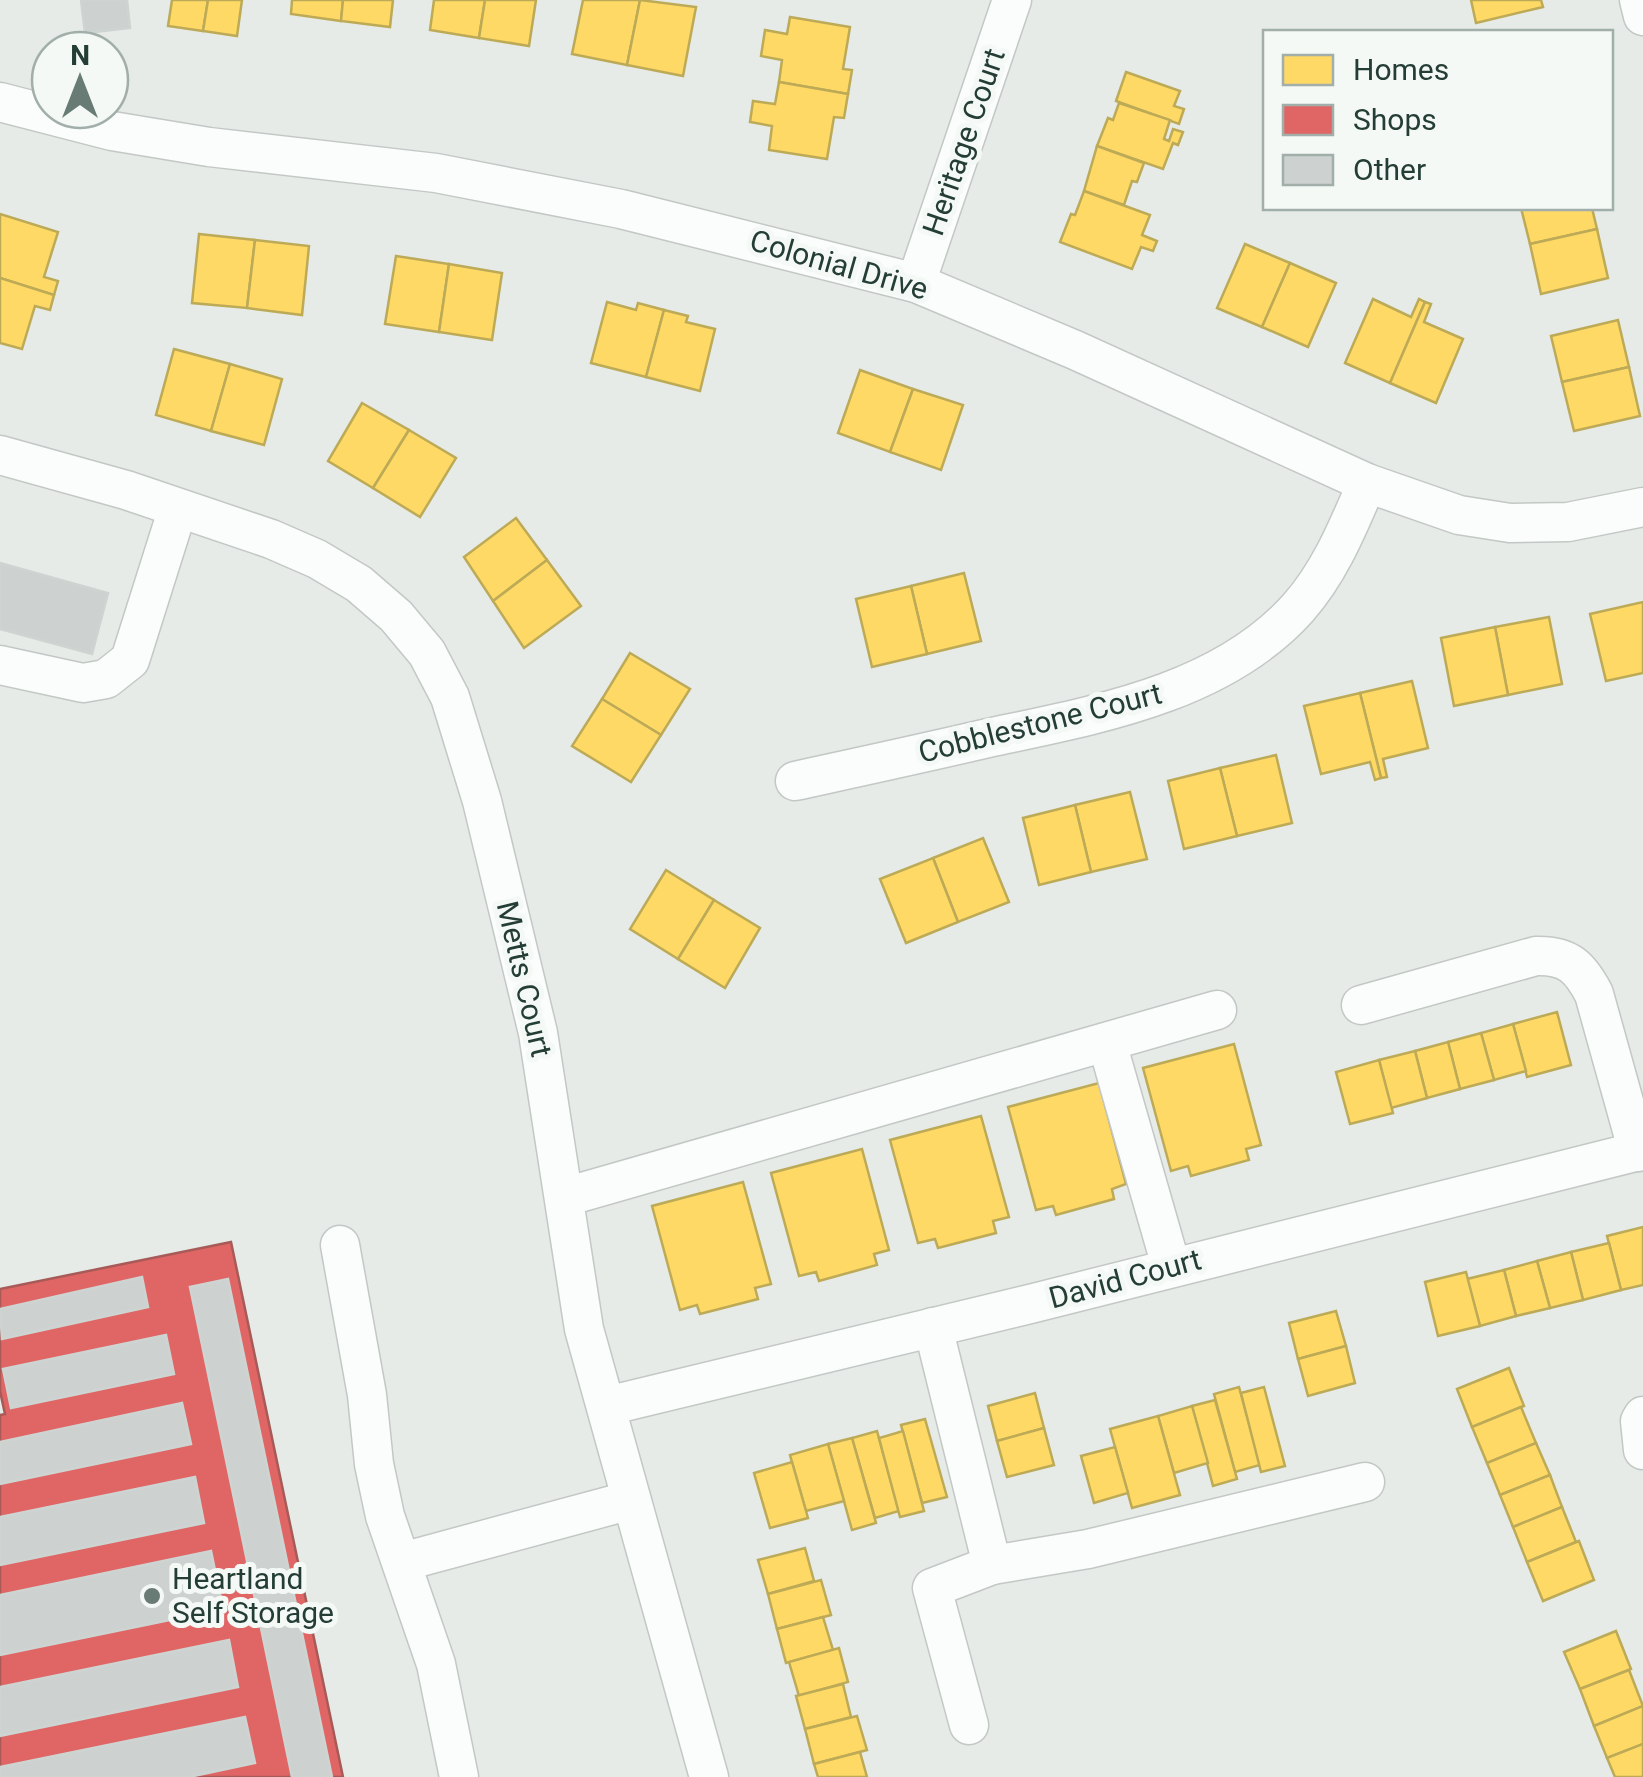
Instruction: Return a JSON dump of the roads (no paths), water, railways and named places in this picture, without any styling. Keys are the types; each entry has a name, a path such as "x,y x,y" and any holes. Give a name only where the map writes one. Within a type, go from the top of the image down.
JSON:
{"street":[{"name":"Heritage Court","path":"916,283 1012,0"},
{"path":"1639,0 1643,16"},
{"name":"Colonial Drive","path":"0,102 112,131 210,147 436,173 685,223 916,283 1075,350 1367,483 1459,515 1510,523 1568,522 1643,507"},
{"name":"Metts Court","path":"0,456 178,508 317,559 359,584 384,605 427,653 450,697 482,801 538,1033 584,1329 707,1776"},
{"name":"Cobblestone Court","path":"795,781 1104,711 1170,691 1226,665 1264,640 1319,582 1367,483"},
{"path":"0,665 82,682 106,679 130,660 178,508"},
{"path":"1361,1005 1536,956 1572,961 1594,994 1640,1151"},
{"path":"565,1197 1217,1010"},
{"path":"1107,1043 1170,1266"},
{"name":"David Court","path":"607,1406 1640,1151"},
{"path":"340,1245 367,1395 374,1464 386,1516 436,1664 459,1777"},
{"path":"932,1327 992,1566"},
{"path":"1643,1416 1643,1450"},
{"path":"968,1724 932,1588 992,1566 1088,1550 1365,1482"},
{"path":"402,1562 631,1500"}],"place":[{"name":"Heartland Self Storage","path":"152,1596"}]}
